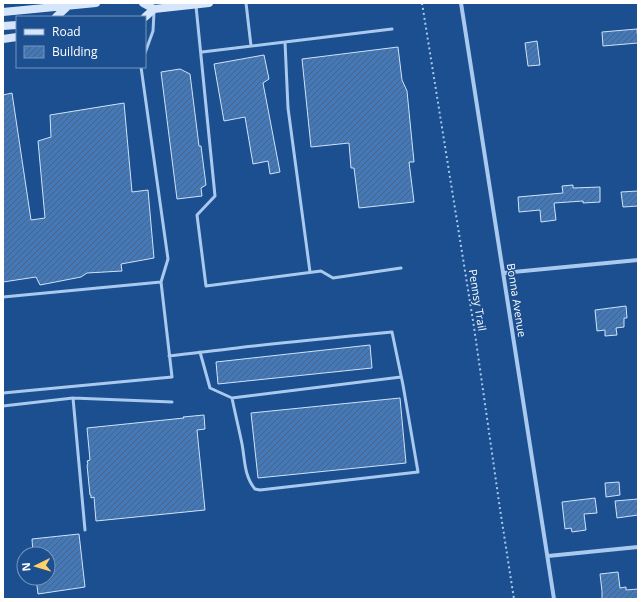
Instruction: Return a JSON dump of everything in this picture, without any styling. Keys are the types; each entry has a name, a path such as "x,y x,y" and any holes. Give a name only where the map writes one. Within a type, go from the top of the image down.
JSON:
{"main road":[{"path":"3,12 96,3"},
{"path":"143,3 154,9"},
{"path":"145,16 154,9 209,3"},
{"path":"57,16 68,6"},
{"path":"3,26 16,25"},
{"path":"3,38 16,37"}],"street":[{"name":"Bonna Avenue","path":"461,3 554,599"},
{"path":"504,273 638,260"},
{"path":"548,556 638,548"}],"lane":[{"path":"246,3 251,46"},
{"path":"196,4 202,52 215,196 197,215 206,286 320,271 333,278 401,268"},
{"path":"146,50 152,31 154,9"},
{"path":"202,52 392,29"},
{"path":"285,42 288,108 310,272"},
{"path":"3,393 172,377 161,282 168,260 141,68"},
{"path":"3,297 161,282"},
{"path":"170,356 392,332 418,472 260,490 255,489 246,473 242,445 232,398"},
{"path":"200,352 210,388 232,398 401,378"},
{"path":"73,398 86,530"},
{"path":"3,406 73,398 172,402"}],"path":[{"name":"Pennsy Trail","path":"422,3 474,327 514,599"}],"building":[{"path":"637,29 638,43 603,46 602,32"},
{"path":"537,41 540,65 528,66 525,43"},
{"path":"398,47 402,80 407,91 414,162 409,162 414,202 359,208 354,168 351,168 349,143 311,147 302,59"},
{"path":"264,55 269,79 263,83 280,172 270,174 268,161 253,164 245,117 224,121 214,64"},
{"path":"180,69 190,74 199,146 201,146 206,185 201,188 202,196 177,199 161,72"},
{"path":"12,93 31,220 45,218 38,141 51,137 50,115 124,103 132,192 148,190 154,258 121,264 122,271 87,273 81,277 40,285 36,277 3,282 3,95"},
{"path":"573,185 573,188 600,187 600,202 583,203 583,201 554,203 556,220 541,222 540,210 519,212 518,197 563,193 562,186"},
{"path":"638,191 638,206 623,207 621,192"},
{"path":"626,306 627,318 624,318 624,327 616,328 617,335 605,336 605,330 597,331 595,310"},
{"path":"370,345 372,368 218,384 216,362"},
{"path":"400,398 406,463 258,478 251,413"},
{"path":"204,415 205,429 197,430 205,510 96,521 94,497 91,498 90,495 87,465 87,461 90,460 87,428"},
{"path":"619,482 620,495 606,497 605,483"},
{"path":"595,498 597,513 584,514 586,530 572,532 571,528 565,529 562,502"},
{"path":"638,499 638,515 617,518 615,501"},
{"path":"79,534 85,587 38,594 37,586 56,586 56,546 32,546 32,539"},
{"path":"618,572 620,588 626,587 626,590 638,589 638,599 602,599 600,574"}]}
